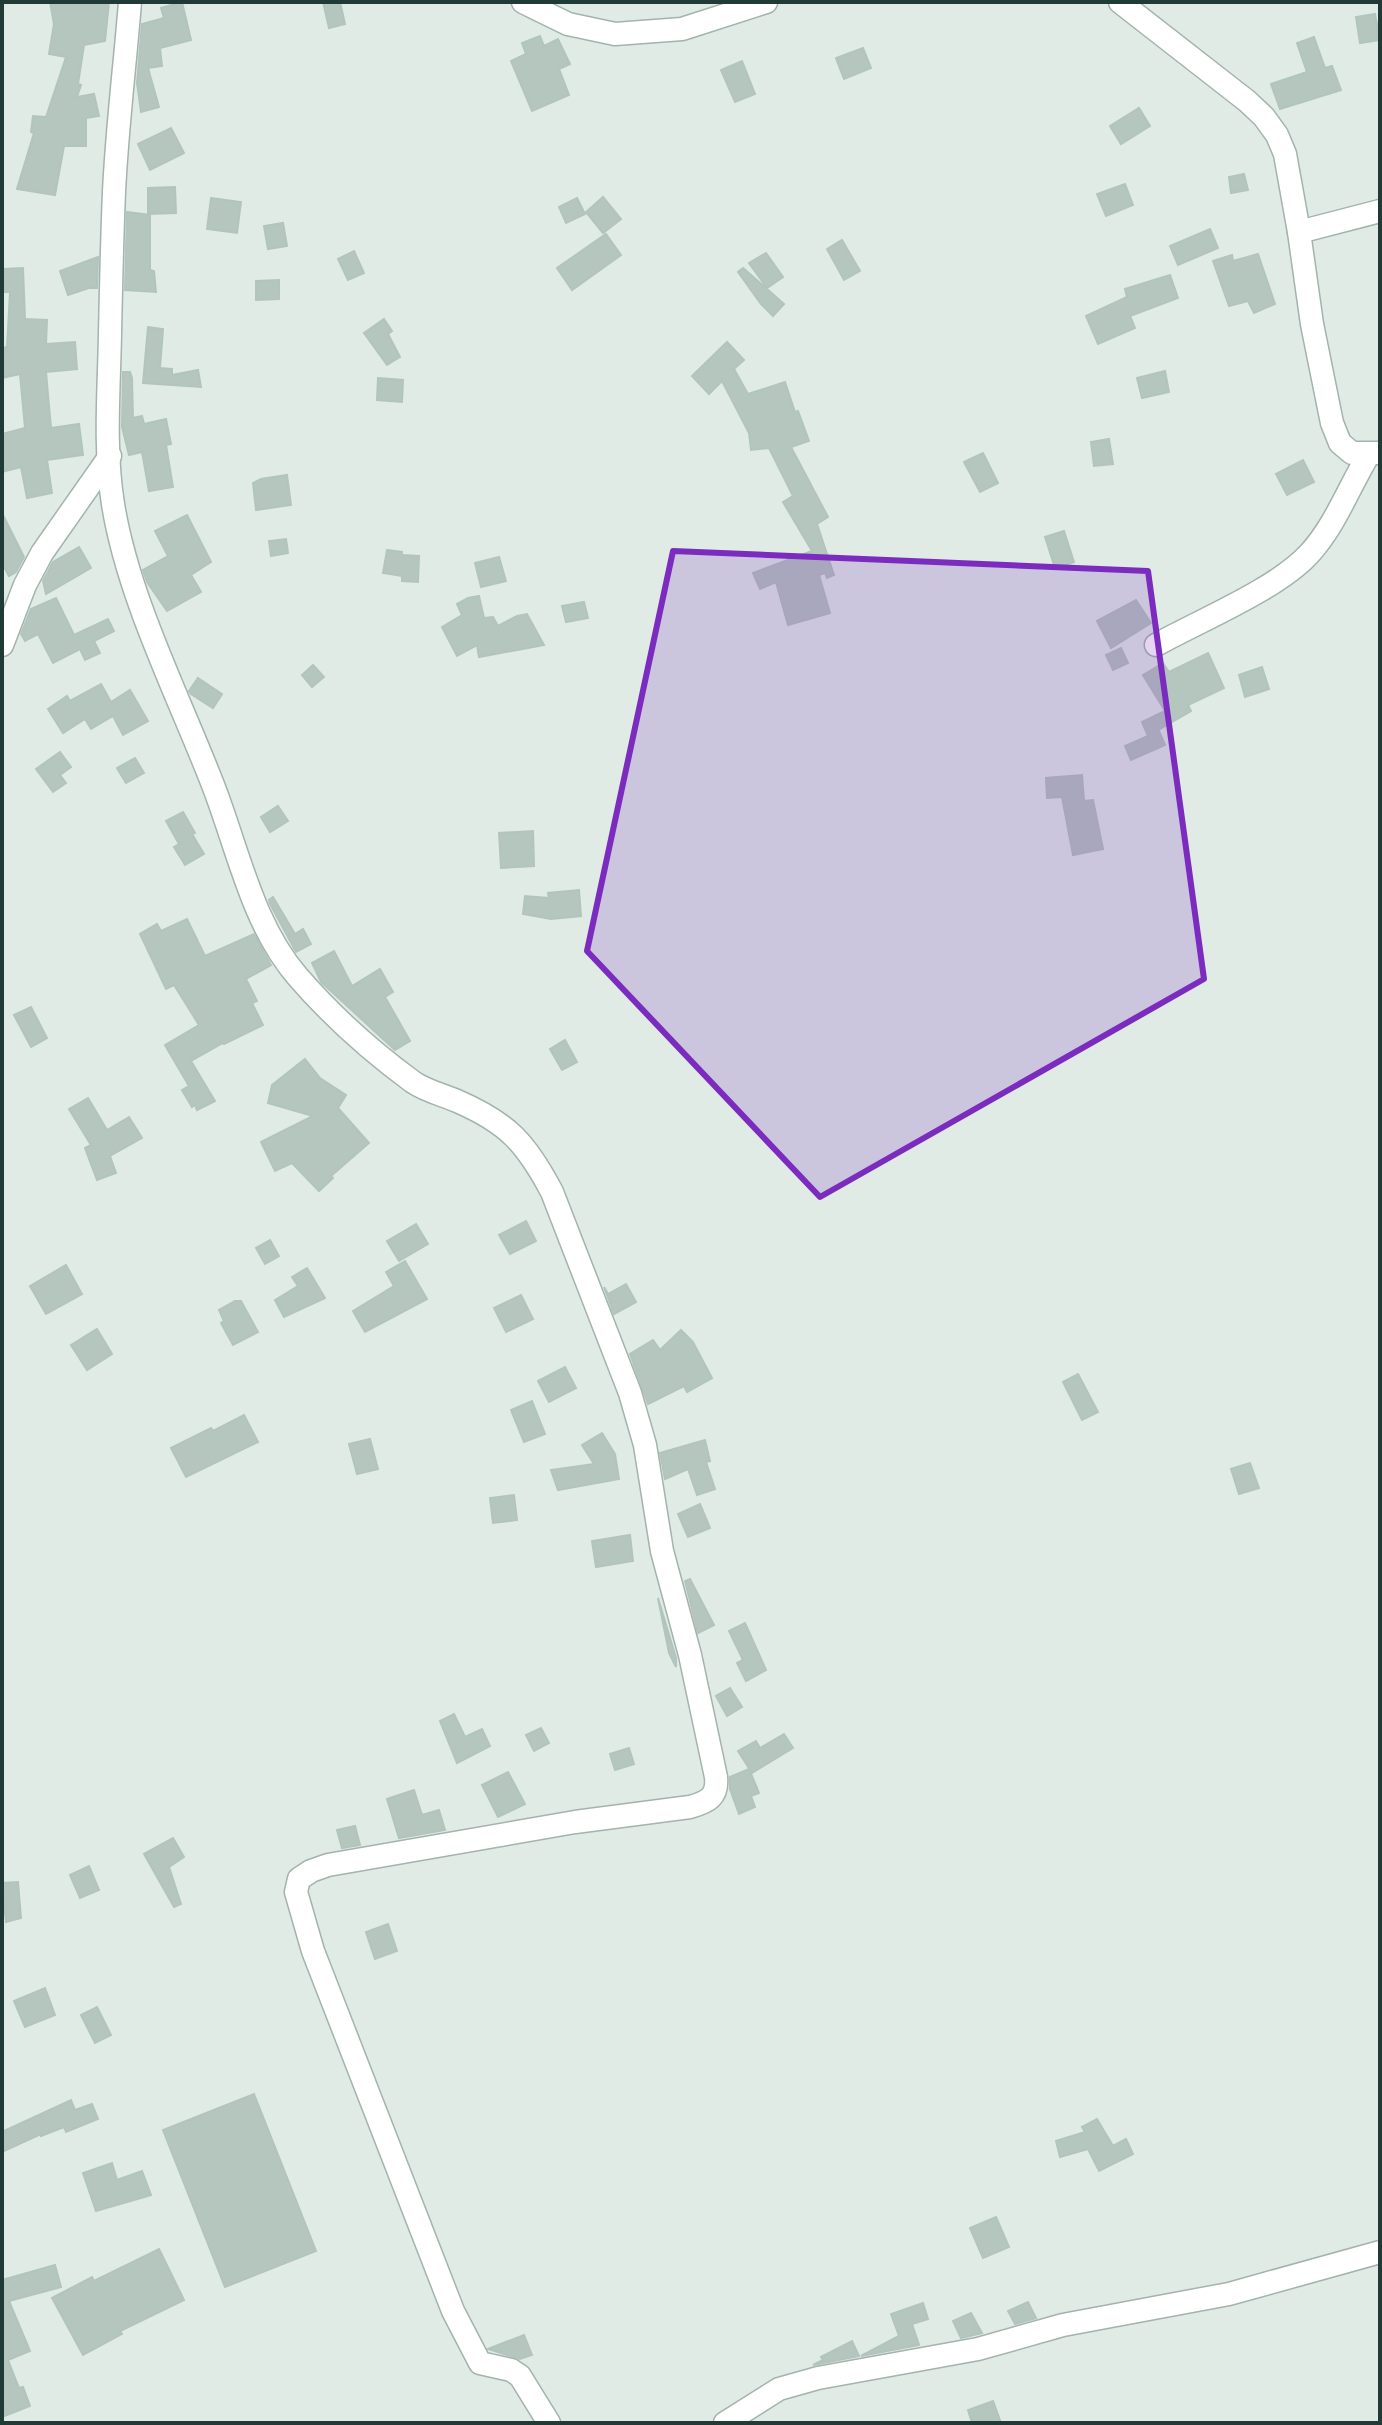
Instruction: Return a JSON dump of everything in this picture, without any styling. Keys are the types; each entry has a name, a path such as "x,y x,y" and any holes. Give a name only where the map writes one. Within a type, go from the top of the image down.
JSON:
{"street":[{"path":"130,2 114,189 110,456 113,503 126,557 262,920 297,976 371,1048 417,1085 503,1124 536,1162 552,1192 599,1308 645,1445 662,1551 690,1655 716,1777 717,1788 712,1797 706,1803 690,1807 575,1822 328,1865 299,1879 296,1892 313,1951 458,2322 480,2363 511,2370 520,2376 549,2423"},
{"path":"523,2 568,24 615,34 682,29 766,2"},
{"path":"1120,2 1264,117 1277,135 1285,154 1312,324 1332,423 1340,443 1352,453 1374,454 1309,554 1266,586 1156,645"},
{"path":"1299,232 1380,211"},
{"path":"2,645 25,585 42,553 110,456"},
{"path":"725,2423 779,2389 818,2378 978,2349 1063,2325 1229,2294 1380,2252"}],"highlighted area":[{"path":"673,551 1148,571 1204,979 820,1197 587,951"}],"building":[{"path":"50,2 109,2 105,41 84,45 78,84 81,85 77,97 94,94 99,116 86,118 86,146 64,146 55,195 17,189 34,133 31,132 33,116 46,117 66,57 49,54 54,24"},
{"path":"182,2 191,40 160,48 162,66 148,68 159,107 141,112 137,83 142,24 164,18 161,8"},
{"path":"323,2 340,2 345,24 329,28"},
{"path":"1375,14 1380,40 1360,43 1356,17"},
{"path":"540,36 544,46 558,39 570,64 559,69 569,95 532,111 511,61 526,54 522,43"},
{"path":"1314,37 1325,68 1332,66 1341,90 1280,109 1271,84 1307,72 1297,43"},
{"path":"863,48 871,68 844,79 836,58"},
{"path":"742,61 755,94 735,102 721,70"},
{"path":"1139,108 1150,126 1121,144 1110,126"},
{"path":"171,128 184,153 150,170 138,144"},
{"path":"1244,174 1248,190 1231,193 1229,177"},
{"path":"1125,184 1133,205 1106,216 1097,194"},
{"path":"175,187 176,213 148,214 148,188"},
{"path":"603,197 621,219 603,233 586,212"},
{"path":"211,198 241,202 237,233 207,229"},
{"path":"577,198 585,214 566,223 559,207"},
{"path":"127,212 150,215 150,270 154,271 156,292 125,290"},
{"path":"283,223 287,246 268,249 264,226"},
{"path":"1210,229 1218,248 1178,265 1170,246"},
{"path":"606,234 621,255 572,290 557,268"},
{"path":"842,240 860,271 844,280 827,249"},
{"path":"354,251 364,273 348,280 338,259"},
{"path":"766,253 783,277 767,288 749,263"},
{"path":"1258,254 1275,304 1254,313 1248,301 1229,306 1213,261 1232,255 1233,261"},
{"path":"98,257 97,288 68,295 60,271"},
{"path":"23,268 25,319 47,320 46,344 75,342 77,369 46,372 51,428 79,424 83,455 47,460 52,493 27,498 21,467 2,472 2,434 25,428 20,374 2,378 2,348 7,347 10,292 3,292 3,269"},
{"path":"743,268 784,304 773,316 738,272"},
{"path":"1170,275 1178,298 1130,316 1135,328 1098,344 1086,316 1127,297 1125,289"},
{"path":"279,280 279,299 256,300 256,281"},
{"path":"384,319 392,331 388,334 400,357 387,365 364,333"},
{"path":"148,327 163,329 160,368 172,369 172,375 198,370 201,387 143,383"},
{"path":"727,342 744,360 734,369 748,394 785,382 795,412 798,411 809,441 791,447 828,517 817,524 834,575 827,578 825,573 819,575 830,613 788,625 776,582 760,589 753,573 812,551 783,502 793,496 769,448 751,450 749,433 722,381 709,394 692,376"},
{"path":"1165,371 1169,392 1142,398 1137,378"},
{"path":"123,372 130,372 132,378 133,418 142,416 144,424 166,419 171,444 166,445 173,487 149,491 142,452 129,455 122,427"},
{"path":"378,378 403,380 402,402 377,400"},
{"path":"1109,439 1113,464 1094,466 1091,442"},
{"path":"983,453 998,483 980,492 964,462"},
{"path":"1303,460 1314,482 1287,495 1276,474"},
{"path":"287,475 291,505 256,510 253,483"},
{"path":"2,513 24,557 16,572 9,576 2,563"},
{"path":"187,515 211,562 191,575 201,592 167,611 147,582 143,570 168,556 155,531"},
{"path":"1064,531 1074,562 1055,568 1045,537"},
{"path":"286,539 288,553 271,556 269,541"},
{"path":"79,547 91,568 46,594 43,581 53,562"},
{"path":"387,550 419,556 418,582 402,581 402,576 383,573"},
{"path":"499,557 506,581 481,587 475,563"},
{"path":"479,596 484,618 493,617 498,626 527,614 544,645 479,657 477,645 457,656 442,627 462,615 457,604"},
{"path":"56,598 74,635 108,619 114,631 94,641 100,653 85,660 80,649 53,663 38,634 25,641 21,634 31,609"},
{"path":"1136,600 1151,623 1111,648 1097,621"},
{"path":"584,602 588,618 566,622 562,606"},
{"path":"1121,648 1128,663 1113,670 1106,655"},
{"path":"1208,653 1224,688 1188,705 1191,711 1153,733 1159,731 1165,745 1131,760 1125,746 1148,736 1142,722 1165,711 1143,675 1163,663 1169,672"},
{"path":"313,665 324,677 312,687 302,675"},
{"path":"1262,667 1269,689 1245,697 1239,675"},
{"path":"198,678 222,694 213,708 189,691"},
{"path":"101,684 111,702 130,690 148,721 123,735 113,716 91,729 85,719 63,733 48,709 67,696 70,701"},
{"path":"60,752 71,767 60,775 66,783 53,792 36,769"},
{"path":"135,758 144,773 126,783 117,768"},
{"path":"1082,775 1084,801 1093,800 1103,849 1073,855 1062,797 1047,798 1046,778"},
{"path":"278,806 288,821 270,832 261,817"},
{"path":"183,812 204,854 185,865 174,847 179,844 166,821"},
{"path":"533,831 534,866 501,868 499,833"},
{"path":"579,890 581,916 551,919 523,914 525,896 549,898 548,893"},
{"path":"273,897 295,934 303,929 311,944 296,952 270,904 269,900"},
{"path":"187,919 205,956 254,934 271,965 246,979 257,1001 252,1003 263,1025 191,1061 215,1101 197,1110 182,1090 189,1086 165,1045 199,1025 174,985 166,989 140,934 157,924 161,931"},
{"path":"334,951 352,986 380,969 393,992 385,997 410,1041 395,1050 321,982 312,963"},
{"path":"31,1007 47,1038 31,1047 14,1015"},
{"path":"565,1040 577,1062 562,1070 550,1049"},
{"path":"305,1059 320,1078 346,1095 338,1108 369,1143 331,1176 333,1178 319,1191 292,1163 275,1171 261,1142 313,1116 268,1103 272,1085"},
{"path":"88,1098 107,1130 129,1117 142,1138 110,1156 116,1173 97,1180 85,1148 91,1145 69,1109"},
{"path":"526,1221 536,1241 510,1254 499,1235"},
{"path":"416,1224 428,1244 399,1261 387,1241"},
{"path":"270,1240 279,1256 265,1264 256,1248"},
{"path":"405,1261 427,1299 365,1332 353,1311 394,1286 386,1272"},
{"path":"66,1265 82,1294 46,1314 30,1286"},
{"path":"307,1268 325,1298 284,1317 275,1300 298,1286 292,1277"},
{"path":"626,1284 636,1302 614,1314 604,1287 608,1294"},
{"path":"521,1295 533,1319 506,1332 494,1308"},
{"path":"241,1301 258,1332 233,1345 221,1323 224,1321 219,1310"},
{"path":"97,1329 112,1354 87,1370 71,1345"},
{"path":"681,1330 693,1342 712,1378 687,1392 684,1386 648,1404 630,1354 653,1340 660,1350"},
{"path":"565,1367 576,1388 549,1402 538,1381"},
{"path":"1078,1374 1098,1412 1082,1420 1063,1382"},
{"path":"532,1401 545,1434 524,1442 511,1410"},
{"path":"244,1415 258,1442 186,1477 171,1448"},
{"path":"602,1433 615,1454 619,1479 558,1490 551,1470 594,1464 582,1445"},
{"path":"370,1439 378,1469 357,1474 349,1444"},
{"path":"705,1440 710,1461 706,1462 715,1489 697,1495 688,1469 665,1479 660,1453"},
{"path":"1250,1463 1259,1488 1239,1494 1231,1469"},
{"path":"514,1495 517,1520 493,1523 490,1498"},
{"path":"700,1504 710,1528 688,1537 678,1514"},
{"path":"630,1535 633,1561 596,1567 592,1541"},
{"path":"690,1579 714,1625 698,1633 685,1581"},
{"path":"658,1598 676,1658 676,1667 669,1653"},
{"path":"745,1623 766,1670 746,1681 737,1663 743,1660 729,1631"},
{"path":"730,1688 742,1707 727,1716 716,1696"},
{"path":"454,1714 465,1737 482,1729 490,1746 457,1763 440,1721"},
{"path":"541,1728 549,1743 534,1751 526,1735"},
{"path":"784,1734 793,1748 752,1773 738,1751 756,1741 760,1748"},
{"path":"629,1748 634,1764 615,1770 610,1754"},
{"path":"749,1769 759,1793 751,1796 755,1807 739,1814 730,1789 730,1777"},
{"path":"508,1772 525,1804 498,1817 482,1785"},
{"path":"414,1790 422,1815 439,1810 445,1830 399,1838 387,1799"},
{"path":"355,1826 360,1845 342,1848 337,1830"},
{"path":"173,1838 184,1857 169,1867 181,1904 174,1907 144,1854"},
{"path":"89,1866 99,1890 80,1898 70,1875"},
{"path":"18,1882 21,1918 6,1922 2,1883"},
{"path":"388,1924 397,1951 375,1959 366,1932"},
{"path":"45,1988 55,2015 25,2027 14,2001"},
{"path":"97,2007 111,2035 95,2043 81,2015"},
{"path":"254,2094 316,2251 225,2287 163,2130"},
{"path":"71,2100 75,2110 92,2104 98,2119 66,2132 64,2127 41,2134 2,2152 2,2132"},
{"path":"1097,2119 1113,2146 1126,2139 1133,2154 1099,2171 1088,2149 1060,2157 1056,2141 1085,2132 1082,2127"},
{"path":"112,2163 117,2180 142,2171 151,2195 96,2211 83,2173"},
{"path":"996,2217 1009,2247 983,2258 970,2228"},
{"path":"159,2249 184,2300 120,2331 122,2334 83,2355 52,2298 92,2277 94,2281"},
{"path":"55,2265 61,2287 9,2301 30,2351 8,2360 30,2406 2,2417 2,2280"},
{"path":"1028,2302 1036,2318 1015,2324 1008,2311"},
{"path":"923,2303 928,2319 912,2324 919,2345 861,2356 899,2336 891,2314"},
{"path":"971,2313 982,2333 961,2338 953,2321"},
{"path":"524,2335 532,2355 520,2359 488,2349"},
{"path":"852,2341 859,2356 813,2365 823,2360 821,2357"},
{"path":"993,2401 1001,2423 972,2423 968,2410"}]}
